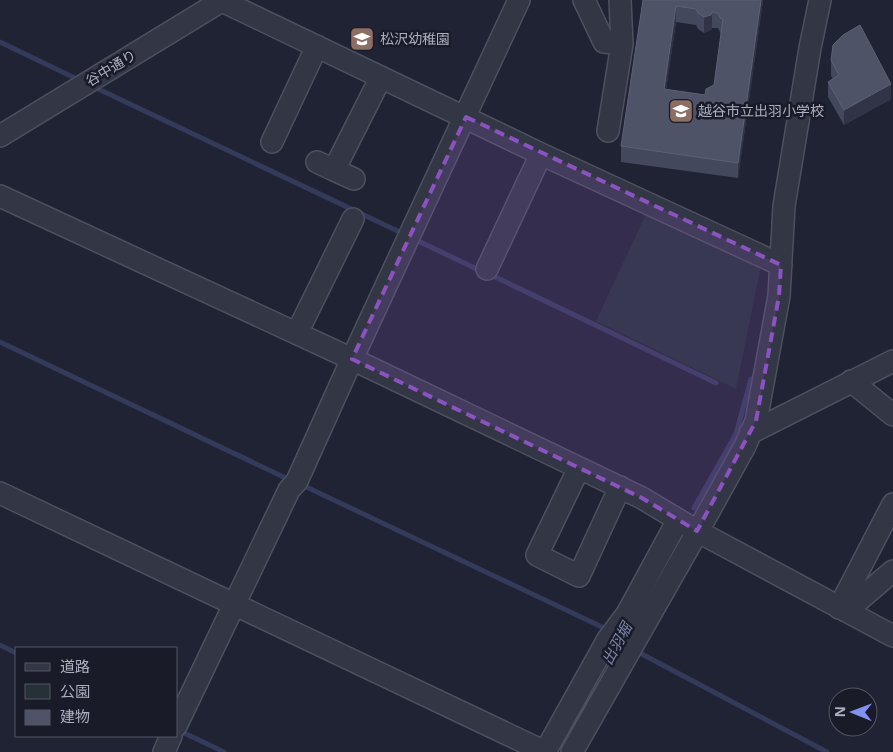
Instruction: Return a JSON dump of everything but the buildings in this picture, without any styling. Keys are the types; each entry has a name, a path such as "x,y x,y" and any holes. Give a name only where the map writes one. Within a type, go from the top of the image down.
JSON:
{"street":[{"path":"221,0 541,154 780,265"},
{"name":"谷中通り","path":"0,136 221,0"},
{"path":"178,722 289,490 297,480 519,0"},
{"path":"584,0 604,42 622,44"},
{"path":"608,131 622,44 620,0"},
{"path":"572,752 708,513 756,421 779,296 784,206 810,48 820,0"},
{"path":"272,142 318,46"},
{"path":"354,179 325,166 382,77"},
{"path":"487,269 541,154"},
{"path":"0,196 352,359 620,487 697,531 893,636"},
{"path":"297,334 353,219"},
{"path":"750,432 893,361"},
{"path":"851,381 893,415"},
{"path":"579,468 537,555 578,576 620,487"},
{"path":"0,493 545,752 608,639 627,614 678,520"},
{"path":"842,610 893,504"},
{"path":"842,610 893,572"},
{"path":"164,752 172,737"}],"highlighted area":[{"path":"466,117 781,265 779,296 756,421 697,531 642,498 352,359"}],"green space":[{"path":"647,212 761,265 736,389 596,321"}],"waterway":[{"path":"0,42 79,80"},
{"path":"94,87 404,234"},
{"path":"414,239 481,271"},
{"path":"489,274 716,383"},
{"path":"0,342 292,481"},
{"name":"出羽堀","path":"694,508 736,434 751,379"},
{"path":"300,484 602,627"},
{"path":"0,645 15,652"},
{"path":"638,652 827,752"},
{"path":"180,731 224,752"}],"place":[{"name":"松沢幼稚園","path":"362,39"},
{"name":"越谷市立出羽小学校","path":"681,111"}]}
